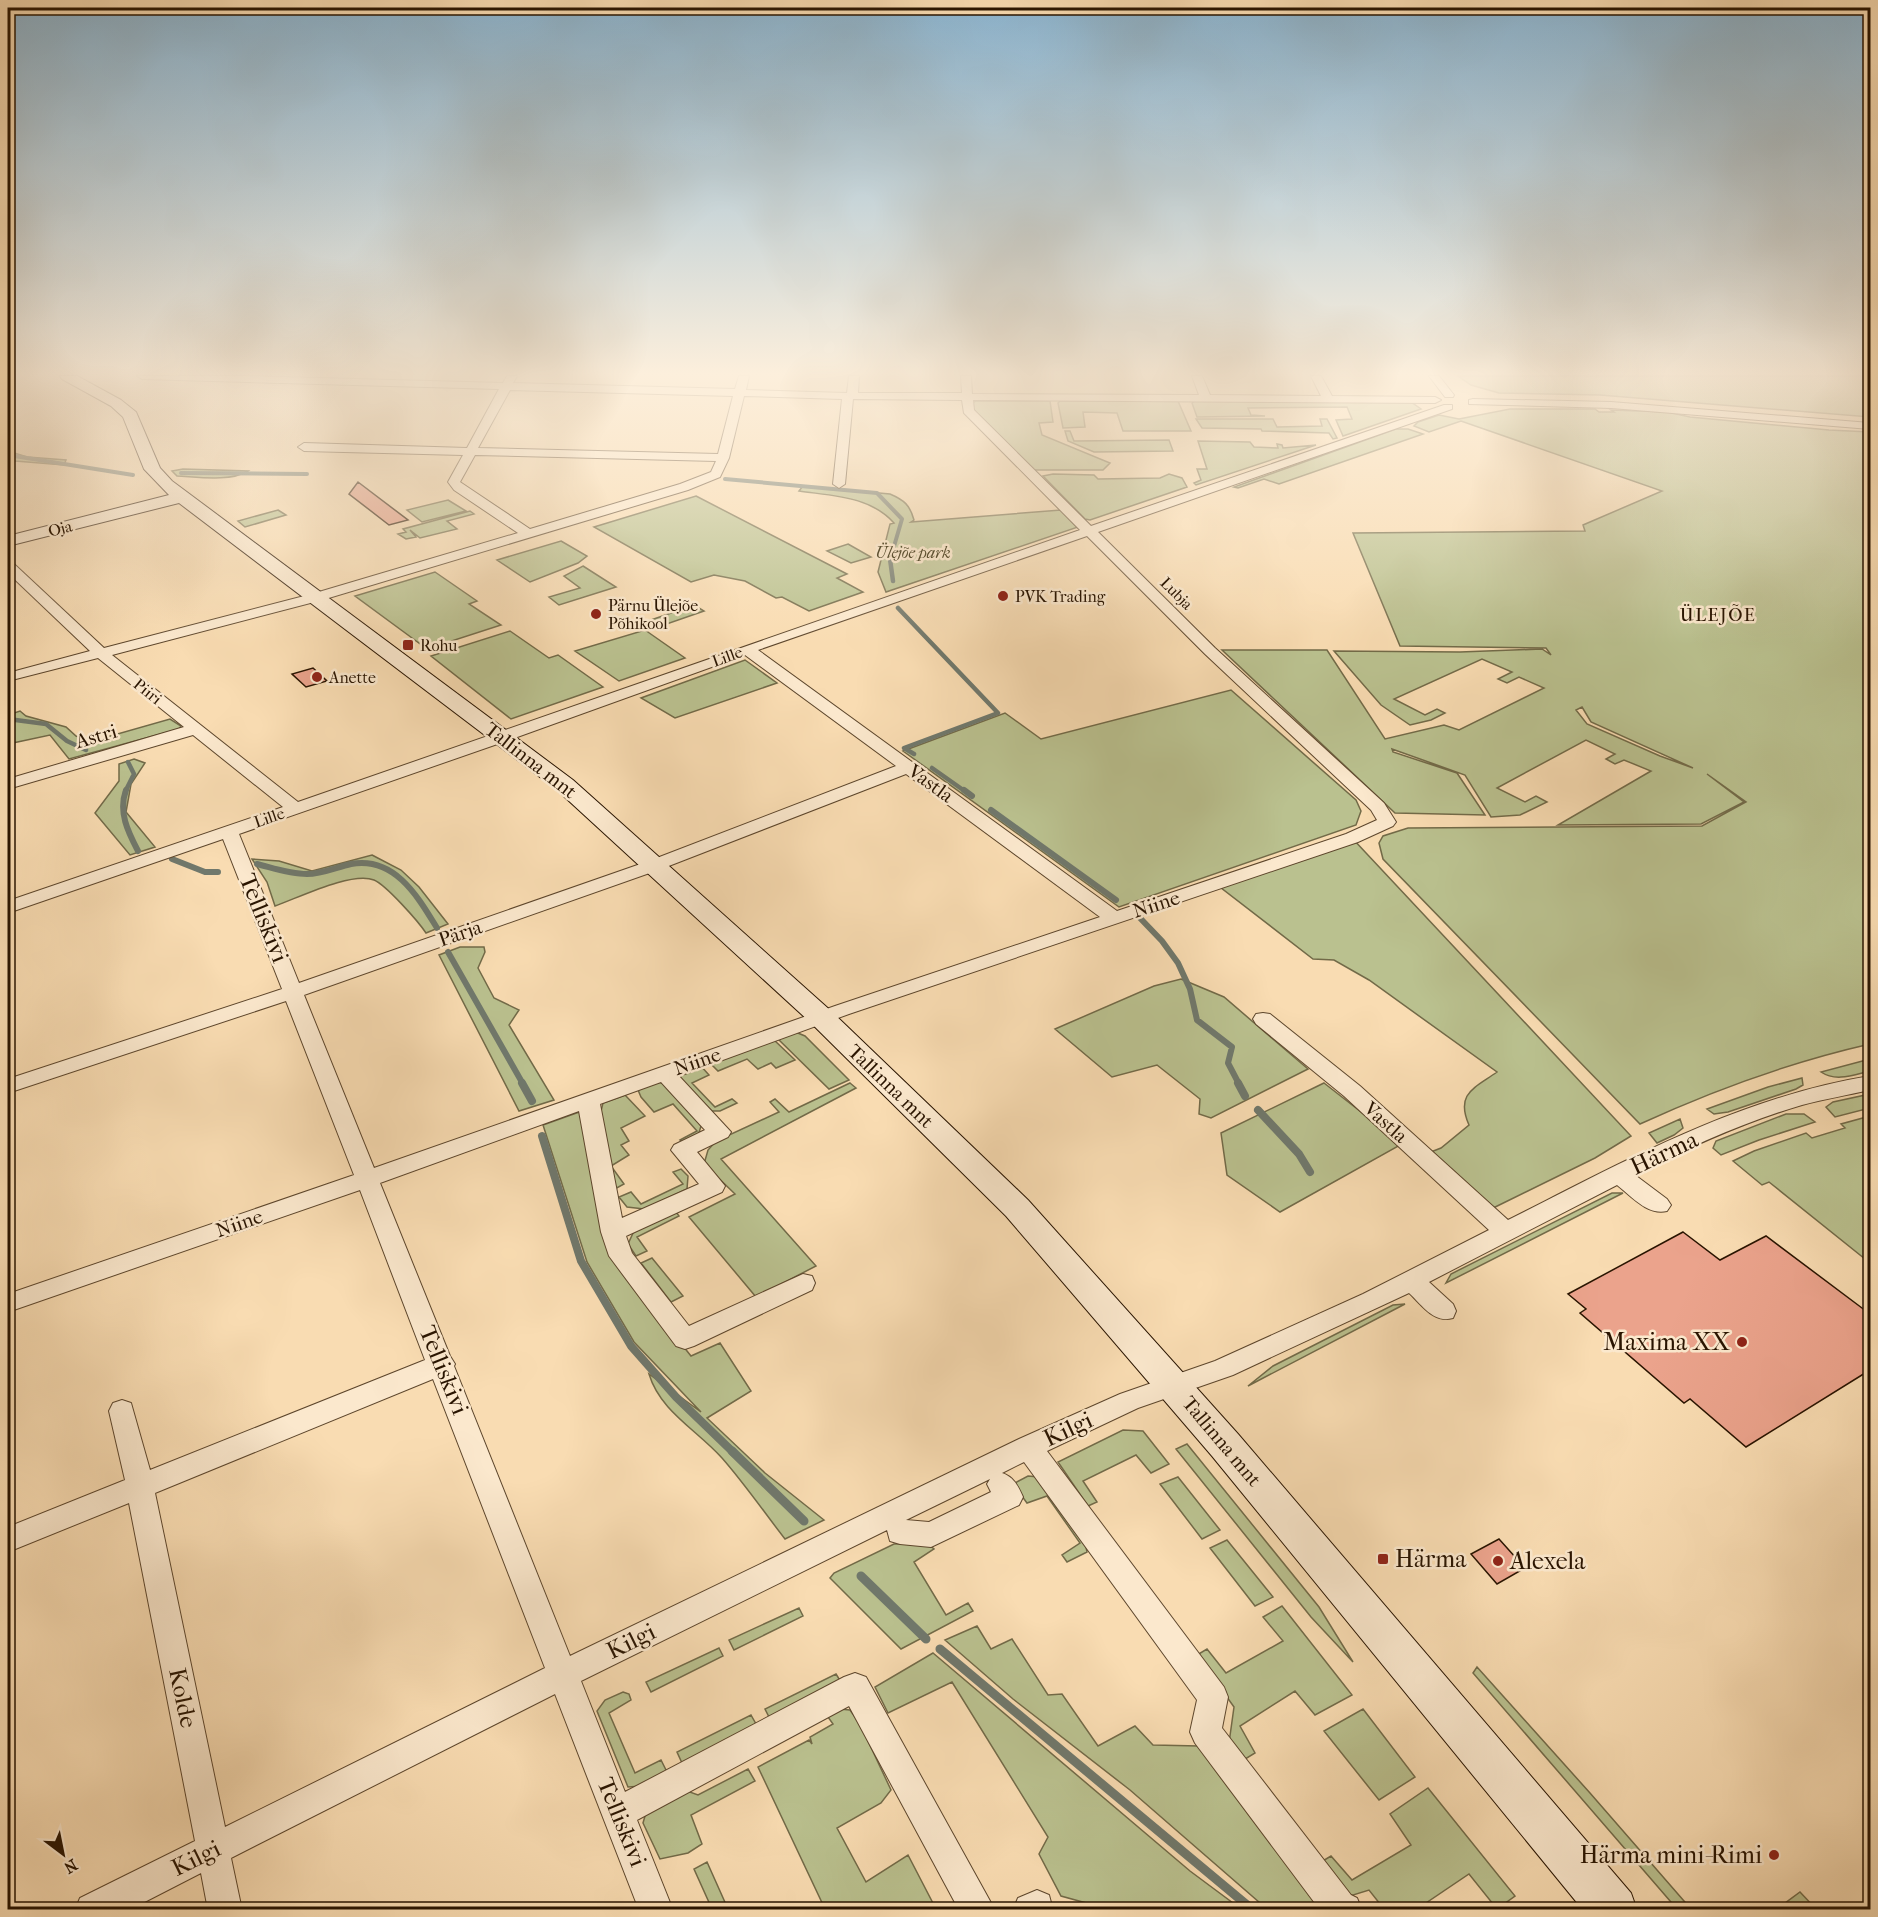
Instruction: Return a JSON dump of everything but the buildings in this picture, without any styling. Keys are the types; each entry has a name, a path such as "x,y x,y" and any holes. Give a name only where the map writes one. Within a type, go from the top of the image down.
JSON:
{"main road":[{"name":"Tallinna mnt","path":"151,465 166,485 566,785 821,1017 1017,1208 1175,1386 1614,1910"},
{"name":"Oja","path":"8,541 183,497"}],"street":[{"path":"463,465 454,482 458,487 529,534"},
{"path":"8,677 317,597 529,534 684,487 716,474 720,465"},
{"path":"839,484 841,465"},
{"name":"Lubja","path":"1023,465 1210,651 1378,807 1387,822"},
{"name":"Lille","path":"8,907 503,737 747,649 1091,532 1270,465"},
{"name":"Piiri","path":"8,566 101,653 295,808"},
{"name":"Vastla","path":"747,649 1114,918"},
{"name":"Astri","path":"8,784 195,729"},
{"name":"Pärja","path":"8,1086 293,992 655,865 908,767"},
{"name":"Niine","path":"8,1303 367,1179 821,1017 1352,838 1387,822"},
{"name":"Telliskivi","path":"229,831 442,1364 656,1910"},
{"name":"Vastla","path":"1263,1019 1352,1091 1505,1231"},
{"path":"614,1232 714,1186 682,1150 720,1132 664,1072"},
{"name":"Härma","path":"1175,1386 1224,1368 1330,1320 1661,1152 1747,1115 1801,1098 1870,1083"},
{"path":"588,1100 614,1232 621,1256 685,1339 803,1283"},
{"path":"1618,1174 1659,1205"},
{"path":"1411,1280 1444,1311"},
{"path":"8,1540 442,1364"},
{"name":"Kilgi","path":"92,1910 564,1674 1029,1447 1129,1401 1175,1386"},
{"name":"Kolde","path":"122,1411 140,1487 225,1910"},
{"path":"1029,1447 1213,1697 1206,1732 1339,1907 1345,1910"},
{"path":"900,1532 931,1535 1009,1497 1001,1484"},
{"path":"618,1813 855,1687 978,1910"}],"green space":[{"path":"1029,465 1108,465 1103,470 1034,470"},
{"path":"1206,465 1255,465 1196,485 1194,483 1201,480 1197,469 1207,469"},
{"path":"1294,465 1332,465 1279,484 1264,479 1238,488 1234,487"},
{"path":"1589,465 1870,465 1870,1044 1811,1059 1753,1078 1640,1124 1383,859 1379,843 1383,836 1408,828 1702,826 1746,802 1707,774 1744,802 1701,824 1558,825 1651,771 1624,760 1615,764 1606,759 1615,754 1586,740 1497,788 1525,802 1536,796 1547,802 1520,815 1491,817 1465,775 1392,749 1393,752 1457,773 1485,815 1395,813 1222,650 1327,650 1385,739 1444,725 1459,730 1544,688 1519,677 1507,683 1498,679 1512,672 1482,659 1394,699 1425,715 1437,709 1445,713 1431,720 1410,725 1381,705 1334,651 1460,652 1542,649 1551,655 1546,648 1400,646 1353,533 1585,531 1583,525 1662,491","holes":["1582,707 1591,722 1693,768 1587,724 1576,710"]},
{"path":"183,469 248,471 232,477 214,478 177,476 172,471"},
{"path":"1053,474 1094,475 1098,479 1160,478 1169,474 1182,478 1187,487 1090,520 1085,519 1043,476"},
{"name":"Ülejõe park","path":"803,486 890,494 903,501 911,510 914,520 911,522 1061,510 1078,527 886,592 878,572 890,524 894,523 874,507 862,502 799,491"},
{"path":"696,496 847,574 837,578 863,592 809,611 782,597 776,598 745,581 714,575 691,582 594,527"},
{"path":"448,500 466,511 422,522 407,510"},
{"path":"278,510 286,515 245,527 238,521"},
{"path":"470,511 474,514 447,521 457,529 420,538 410,530 416,537 406,539 398,534 406,532 403,529"},
{"path":"561,541 587,556 578,563 530,582 497,560"},
{"path":"848,544 871,557 851,563 827,551"},
{"path":"583,566 616,587 559,605 549,597 580,588 564,576"},
{"path":"435,572 477,601 469,604 501,625 427,649 355,596"},
{"path":"694,605 704,611 661,626 651,620"},
{"path":"645,630 685,658 619,681 575,651"},
{"path":"510,631 549,658 558,655 603,687 511,719 431,656"},
{"path":"745,660 777,683 675,718 641,698"},
{"path":"1231,690 1356,800 1361,811 1356,825 1119,907 903,751 1005,713 1041,739"},
{"path":"20,711 26,716 66,727 76,736 93,741 170,719 181,726 179,729 69,759 50,735 8,744 8,715"},
{"path":"134,759 145,763 131,784 126,812 155,847 130,855 95,813 119,781 119,764"},
{"path":"1352,838 1631,1136 1595,1158 1485,1212 1423,1155 1441,1148 1469,1125 1464,1105 1466,1098 1475,1087 1497,1072 1369,980 1334,960 1313,959 1216,884"},
{"path":"372,855 401,870 419,887 448,924 426,933 386,889 374,880 364,878 339,882 275,906 267,882 252,859 279,861 312,871"},
{"path":"460,947 484,947 485,952 478,968 494,998 519,1010 509,1025 554,1100 519,1111 439,955"},
{"path":"1181,979 1224,997 1308,1069 1211,1118 1199,1114 1200,1099 1157,1065 1112,1077 1055,1029 1154,986"},
{"path":"793,1031 805,1036 849,1080 829,1089 777,1038"},
{"path":"773,1039 795,1060 776,1068 771,1063 758,1069 747,1059 718,1071 709,1062"},
{"path":"1870,1059 1870,1071 1839,1077 1821,1072"},
{"path":"700,1065 709,1075 692,1083 715,1107 732,1099 737,1103 720,1111 712,1111 679,1080 679,1073"},
{"path":"1802,1078 1803,1085 1796,1089 1728,1112 1714,1114 1707,1109 1768,1087"},
{"path":"658,1082 665,1084 699,1121 701,1126 698,1136 683,1143 680,1140 697,1131 673,1104 654,1112 641,1097 638,1090"},
{"path":"850,1083 856,1088 721,1159 816,1266 756,1297 689,1217 735,1194 704,1164 708,1150 716,1141 779,1112 770,1102 775,1099 789,1112"},
{"path":"1324,1083 1402,1144 1280,1212 1227,1175 1221,1133"},
{"path":"1870,1094 1870,1108 1835,1117 1826,1107 1833,1102"},
{"path":"625,1095 645,1116 621,1128 629,1141 621,1145 629,1155 611,1166 624,1184 613,1190 601,1111 603,1103"},
{"path":"582,1111 636,1287 691,1356 720,1343 751,1391 707,1418 765,1473 824,1520 785,1539 722,1458 670,1409 654,1387 649,1374 701,1412 634,1342 587,1262 543,1125"},
{"path":"1786,1114 1804,1114 1815,1122 1721,1155 1713,1148 1716,1141"},
{"path":"1870,1116 1870,1263 1769,1182 1762,1185 1733,1161 1754,1151 1806,1133 1812,1138 1845,1128 1841,1124"},
{"path":"1680,1119 1683,1128 1657,1143 1649,1133"},
{"path":"681,1169 688,1176 687,1189 644,1209 627,1207 619,1197 631,1192 641,1204 683,1184 673,1172"},
{"path":"1612,1193 1623,1193 1446,1283 1451,1274"},
{"path":"676,1212 679,1216 637,1237 647,1251 636,1256 628,1244 634,1231"},
{"path":"652,1258 683,1296 671,1302 641,1263"},
{"path":"1405,1304 1248,1386 1273,1366 1393,1305"},
{"path":"1123,1430 1143,1431 1169,1464 1151,1473 1136,1455 1083,1481 1097,1502 1088,1506 1058,1462"},
{"path":"1187,1444 1319,1607 1353,1662 1311,1617 1176,1449"},
{"path":"1028,1476 1039,1477 1084,1537 1087,1552 1067,1562 1062,1555 1080,1543 1047,1496 1027,1503 1013,1484"},
{"path":"1178,1477 1220,1530 1202,1539 1160,1484"},
{"path":"1227,1540 1273,1597 1255,1606 1210,1548"},
{"path":"927,1543 934,1549 914,1562 946,1615 968,1603 973,1611 901,1649 830,1578 834,1573 894,1544"},
{"path":"1282,1606 1352,1695 1315,1715 1295,1691 1240,1726 1255,1753 1242,1761 1229,1743 1234,1707 1197,1655 1207,1649 1226,1673 1283,1641 1263,1617"},
{"path":"799,1608 803,1616 734,1650 729,1640"},
{"path":"977,1626 991,1649 1012,1639 1048,1695 1062,1694 1098,1746 1135,1726 1153,1745 1199,1746 1320,1909 1267,1909 1130,1790 1013,1699 945,1640"},
{"path":"719,1648 723,1656 651,1692 646,1682"},
{"path":"933,1653 1190,1871 1241,1909 1108,1909 1061,1896 1039,1854 1048,1837 952,1682 888,1713 875,1687"},
{"path":"1477,1667 1691,1909 1677,1909 1473,1673"},
{"path":"836,1674 841,1682 770,1719 765,1709"},
{"path":"623,1692 629,1694 631,1700 609,1713 635,1773 661,1760 667,1772 643,1786 628,1787 597,1711 605,1700"},
{"path":"829,1708 850,1710 860,1724 891,1790 881,1803 837,1828 866,1882 908,1855 936,1909 825,1909 758,1767 809,1740 812,1744 810,1737 833,1724 823,1710"},
{"path":"1363,1709 1415,1777 1379,1800 1324,1731"},
{"path":"751,1715 756,1724 682,1763 677,1752"},
{"path":"748,1769 755,1781 691,1815 702,1844 688,1853 660,1859 643,1823 649,1802 676,1787 698,1795"},
{"path":"1428,1788 1515,1896 1497,1909 1469,1874 1417,1909 1384,1909 1369,1890 1350,1896 1321,1862 1331,1856 1352,1880 1411,1845 1390,1814"},
{"path":"707,1862 728,1909 712,1909 694,1869"},
{"path":"1800,1892 1816,1909 1777,1909"}],"waterway":[{"path":"73,465 133,475"},
{"path":"181,473 307,474"},
{"path":"725,479 877,493 902,519 890,560"},
{"path":"890,560 893,581"},
{"path":"898,608 998,713 904,748 914,754"},
{"path":"8,719 46,724 67,741 86,750"},
{"path":"126,790 134,774 128,762"},
{"path":"932,768 966,792"},
{"path":"126,790 124,814 138,851"},
{"path":"964,790 972,796"},
{"path":"991,810 1116,900"},
{"path":"172,859 205,872 218,872"},
{"path":"257,864 307,874 324,872 351,864 367,863 380,866 403,881 422,904 437,928"},
{"path":"1140,918 1162,941 1178,963 1190,989 1197,1020 1232,1047 1228,1063 1239,1084"},
{"path":"448,952 523,1084"},
{"path":"522,1083 532,1101"},
{"path":"1238,1083 1245,1096"},
{"path":"1258,1110 1299,1154 1310,1172"},
{"path":"542,1136 581,1261 631,1346 676,1397 734,1453"},
{"path":"732,1451 804,1521"},
{"path":"861,1576 926,1639"},
{"path":"940,1649 1253,1910"}],"place":[{"name":"PVK Trading","path":"1003,596"},
{"name":"Pärnu Ülejõe Põhikool","path":"596,614"},
{"name":"Rohu","path":"408,645"},
{"name":"Anette","path":"317,677"},
{"name":"Maxima XX","path":"1742,1342"},
{"name":"Härma","path":"1383,1559"},
{"name":"Alexela","path":"1498,1561"},
{"name":"Härma mini-Rimi","path":"1774,1855"}],"district":[{"name":"ÜLEJÕE","path":"1718,615"}]}
